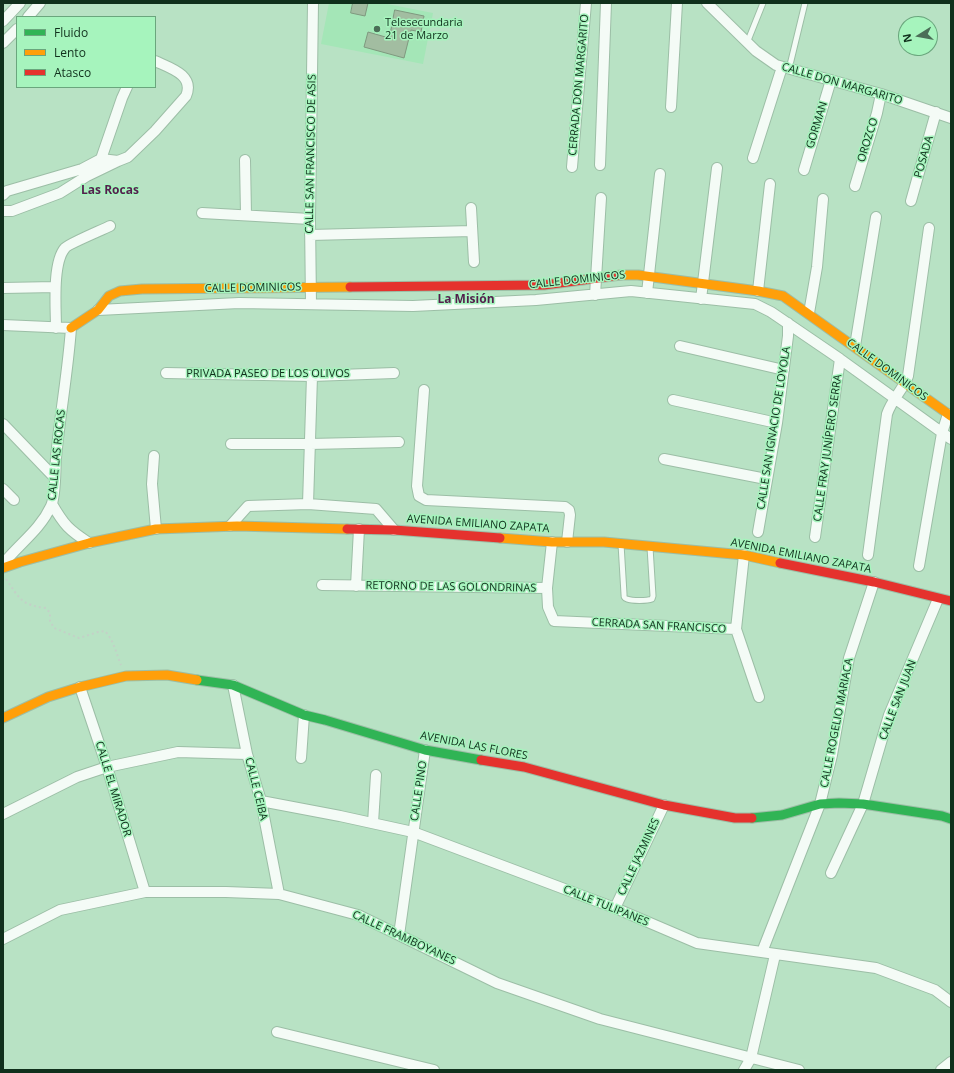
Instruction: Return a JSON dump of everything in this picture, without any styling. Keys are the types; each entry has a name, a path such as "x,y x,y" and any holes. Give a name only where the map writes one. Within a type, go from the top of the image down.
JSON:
{"street":[{"path":"3,21 20,3"},
{"name":"CALLE SAN FRANCISCO DE ASIS","path":"311,304 310,219 313,3"},
{"name":"CERRADA DON MARGARITO","path":"572,167 586,3"},
{"name":"CERRADA DON MARGARITO","path":"600,166 606,3"},
{"path":"671,107 677,3"},
{"name":"CALLE DON MARGARITO","path":"707,3 747,43 776,65 881,94 951,118"},
{"path":"29,16 36,5"},
{"path":"3,43 16,30"},
{"path":"3,211 12,211 60,193 87,176 128,157 155,131 186,96 189,90 188,82 182,74 156,61"},
{"path":"753,158 785,68"},
{"name":"GORMAN","path":"804,170 831,80"},
{"path":"101,159 127,88"},
{"name":"OROZCO","path":"855,186 877,113 881,94"},
{"name":"POSADA","path":"911,202 936,112"},
{"path":"3,196 7,191 82,169 101,159 118,161"},
{"path":"245,160 246,215"},
{"path":"701,299 704,284 716,168"},
{"path":"647,293 650,277 660,174"},
{"path":"758,291 770,184"},
{"path":"595,295 601,198"},
{"path":"809,313 817,267 823,199"},
{"path":"471,208 474,262"},
{"path":"202,213 310,219"},
{"path":"855,346 876,217"},
{"path":"56,328 55,287 60,256 65,247 110,226"},
{"path":"868,555 886,414 894,398 906,384 908,376 929,228"},
{"path":"310,235 472,230"},
{"name":"CALLE DOMINICOS","path":"71,328 98,310 109,296 120,291 142,289 474,287 544,285 622,275 650,277 758,291 783,296 809,313 949,415"},
{"path":"3,288 55,287"},
{"path":"474,287 475,302"},
{"name":"CALLE DOMINICOS","path":"98,310 239,304 413,306 595,295 631,291 755,304 788,323 951,439"},
{"name":"CALLE SAN IGNACIO DE LOYOLA","path":"758,532 766,479 777,423 788,323"},
{"path":"3,325 71,328"},
{"name":"CALLE LAS ROCAS","path":"3,564 40,525 52,504 60,415 68,363 71,328"},
{"path":"680,346 784,370"},
{"name":"CALLE FRAY JUNÍPERO SERRA","path":"815,537 840,359"},
{"name":"PRIVADA PASEO DE LOS OLIVOS","path":"166,373 312,376 394,372"},
{"path":"308,504 312,376"},
{"path":"424,390 417,486 419,496 426,500 565,507 569,510 570,515 567,542"},
{"path":"673,400 777,423"},
{"path":"919,566 942,432 949,415"},
{"path":"3,424 55,478"},
{"path":"231,444 399,442"},
{"path":"154,456 152,484 156,529"},
{"path":"664,459 766,479"},
{"path":"3,489 14,500"},
{"path":"52,504 63,522 74,533 89,544"},
{"path":"230,526 248,506 308,504 376,509 394,530"},
{"name":"AVENIDA EMILIANO ZAPATA","path":"3,568 20,562 89,544 156,529 230,526 394,530 552,542 621,543 744,555 874,582 951,602"},
{"name":"RETORNO DE LAS GOLONDRINAS","path":"356,586 359,529"},
{"name":"RETORNO DE LAS GOLONDRINAS","path":"552,542 547,588 548,607 554,621"},
{"name":"CERRADA SAN FRANCISCO","path":"554,621 736,630 744,555"},
{"name":"CALLE ROGELIO MARIACA","path":"762,952 820,804 832,755 849,658 874,582"},
{"name":"RETORNO DE LAS GOLONDRINAS","path":"322,585 547,588"},
{"name":"CALLE SAN JUAN","path":"831,873 863,804 889,715 938,599"},
{"path":"736,630 759,697"},
{"name":"AVENIDA LAS FLORES","path":"3,718 48,697 80,687 126,676 167,675 233,685 304,715 425,750 524,767 664,805 735,818 750,818 782,815 820,804 863,804 942,816 951,819"},
{"name":"CALLE CEIBA","path":"233,685 247,754 261,801 279,894"},
{"name":"CALLE EL MIRADOR","path":"80,687 107,767 145,892"},
{"path":"301,758 304,715"},
{"name":"CALLE PINO","path":"399,935 425,750"},
{"path":"3,814 77,777 107,767 178,752 247,754"},
{"path":"373,823 376,775"},
{"name":"CALLE TULIPANES","path":"261,801 413,832 615,908 697,943 876,968 935,990 951,1002"},
{"name":"CALLE JAZMINES","path":"615,908 664,805"},
{"name":"CALLE FRAMBOYANES","path":"3,939 60,910 145,892 226,892 279,894 358,915 497,983 600,1019 799,1070"},
{"path":"744,1070 751,1058 775,955"},
{"path":"276,1032 434,1070"},
{"path":"941,1070 951,1062"}],"lane":[{"path":"747,43 763,3"},
{"path":"785,68 805,3"},
{"path":"621,543 624,594 625,598 628,600 648,601 652,599 650,546"}],"path":[{"path":"3,576 20,601 36,607 46,608 50,613 50,620 54,628 79,638 106,631 114,644 126,676"}],"shaded area":[{"name":"Telesecundaria 21 de Marzo","path":"329,3 382,3 433,13 423,64 321,44"}],"building":[{"path":"353,3 368,3 365,16 351,13"},
{"path":"395,10 424,16 421,32 411,30 404,58 364,47 368,32 389,38"}],"traffic: fast":[{"path":"197,680 233,685 304,715 425,750 481,760"},
{"path":"752,818 782,815 820,804 839,803 863,804 942,816 951,819"}],"traffic: slow":[{"path":"621,275 638,275 758,291 783,296 951,416"},
{"path":"71,328 98,310 109,296 120,291 142,289 350,287"},
{"path":"3,568 89,543 156,529 237,526 347,529"},
{"path":"500,538 552,542 604,542 744,555 780,563"},
{"path":"3,718 48,697 80,687 126,676 167,675 197,680"}],"traffic: jam":[{"path":"350,287 544,285 621,275"},
{"path":"347,529 394,530 500,538"},
{"path":"780,563 874,582 951,601"},
{"path":"481,760 524,767 664,805 735,818 752,818"}],"place":[{"name":"Telesecundaria 21 de Marzo","path":"377,29"}],"district":[{"name":"Las Rocas","path":"110,191"},
{"name":"La Misión","path":"466,300"}]}
